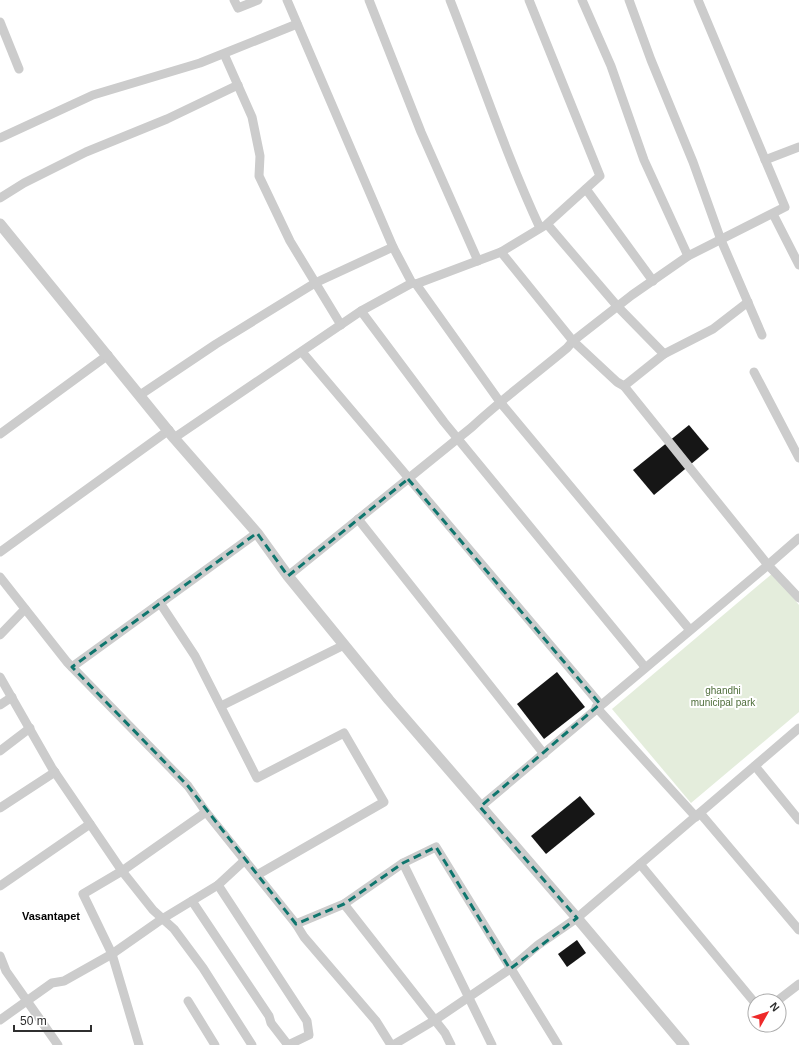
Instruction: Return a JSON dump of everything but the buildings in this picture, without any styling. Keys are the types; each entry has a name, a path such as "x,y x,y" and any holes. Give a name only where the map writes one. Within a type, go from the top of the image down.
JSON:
{"street":[{"path":"234,0 238,8 258,0"},
{"path":"287,0 393,246 414,284 500,402 690,630"},
{"path":"369,0 421,132 478,261"},
{"path":"450,0 490,102 518,183 544,226 664,354"},
{"path":"0,552 172,434 302,352 361,311 414,284 500,252 544,226 600,176 530,0"},
{"path":"582,0 611,66 644,160 688,256"},
{"path":"629,0 651,60 693,162 721,240 762,335"},
{"path":"288,576 458,438 567,348 573,341 618,306 688,256 785,207 698,0"},
{"path":"0,22 19,68"},
{"path":"0,138 93,95 200,63 297,24"},
{"path":"224,54 252,117 260,156 259,176 290,241 341,325"},
{"path":"0,198 24,183 86,152 167,119 238,85"},
{"path":"765,160 799,147"},
{"path":"586,189 653,281"},
{"path":"773,214 799,265"},
{"path":"0,224 172,434 257,533 288,576 344,645 480,807 577,918 684,1045"},
{"path":"140,395 216,344 315,283 393,246"},
{"path":"500,252 573,341 617,382 624,386 768,565 799,598"},
{"path":"624,386 664,354 713,329 748,302"},
{"path":"361,311 458,438 646,666"},
{"path":"302,352 598,706 698,815 799,930"},
{"path":"0,434 108,355"},
{"path":"754,372 799,458"},
{"path":"358,519 544,754"},
{"path":"72,667 257,533"},
{"path":"480,807 572,732 598,706 799,538"},
{"path":"0,577 72,667 188,786 206,812 296,924 304,938 376,1021 392,1045 435,1020 468,998 510,969 538,945 577,918 799,728"},
{"path":"160,603 195,656 257,778 344,733 384,802 257,875"},
{"path":"0,635 26,609"},
{"path":"221,706 344,645"},
{"path":"0,677 55,772 122,871 153,910 174,929 203,968 252,1045"},
{"path":"0,705 12,697"},
{"path":"0,751 30,728"},
{"path":"755,766 799,820"},
{"path":"0,808 55,772"},
{"path":"139,1045 112,954 83,894 122,871 206,812"},
{"path":"0,886 90,824"},
{"path":"296,924 344,904 403,863 436,847 558,1045"},
{"path":"0,1020 52,983 64,981 112,954 162,919 218,885 245,860"},
{"path":"403,863 492,1045"},
{"path":"640,864 747,993"},
{"path":"192,901 269,1016 270,1023 288,1045 308,1035 307,1021 218,885"},
{"path":"344,904 445,1033 451,1045"},
{"path":"0,956 3,972 58,1045"},
{"path":"787,994 799,984"},
{"path":"188,1000 215,1045"}],"highlighted area":[{"path":"408,479 600,704 480,807 577,918 510,969 436,847 403,863 344,904 296,924 188,786 72,667 257,533 288,576"}],"green space":[{"name":"ghandhi municipal park","path":"773,573 799,605 799,712 691,803 612,709"}],"district":[{"name":"Vasantapet","path":"51,916"}]}
